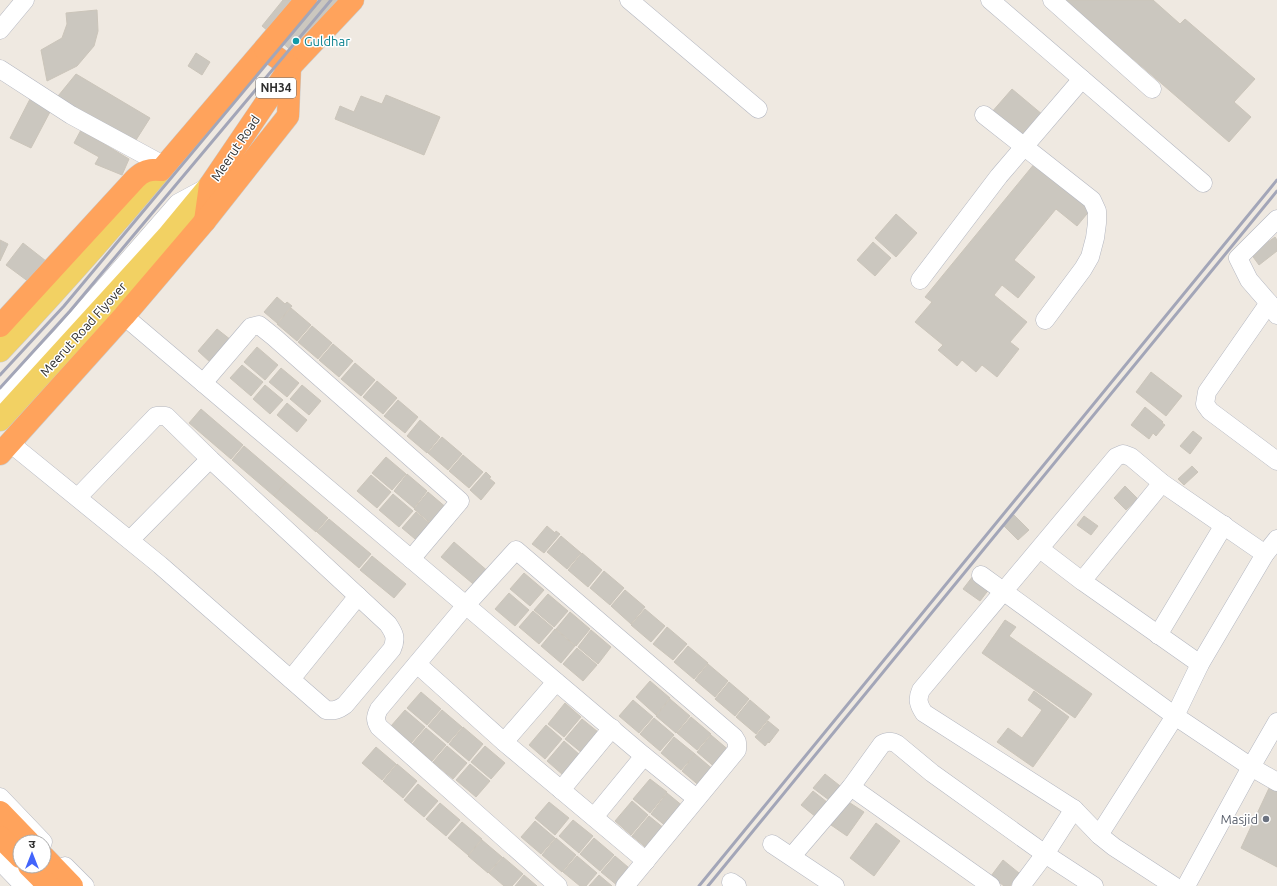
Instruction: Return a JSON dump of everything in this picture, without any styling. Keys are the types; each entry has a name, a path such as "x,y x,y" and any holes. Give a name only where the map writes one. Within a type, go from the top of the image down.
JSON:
{"highway":[{"name":"NH34","path":"163,168 306,0"},
{"name":"Meerut Road","path":"210,185 290,67 353,0"},
{"path":"5,448 124,316 205,221 288,116 290,67 265,49"},
{"path":"0,326 135,179 148,170 163,168"},
{"path":"205,221 210,185"},
{"path":"0,812 21,834"},
{"path":"0,837 12,849"},
{"path":"52,866 72,886"},
{"path":"37,874 49,886"}],"main road":[{"name":"NH34","path":"0,351 130,207 163,168"},
{"name":"Meerut Road Flyover","path":"0,420 167,238 210,185"}],"street":[{"path":"0,30 24,0"},
{"path":"629,0 758,109"},
{"path":"990,0 1203,183"},
{"path":"1052,0 1152,89"},
{"path":"0,69 71,115 163,168 162,180 159,185 0,363"},
{"path":"920,280 999,176 1082,79"},
{"path":"984,115 1092,200 1097,211 1095,238 1090,256 1083,269 1045,320"},
{"path":"0,402 61,336 178,203 210,185"},
{"path":"1277,219 1238,258 1249,280 1273,309 1207,392 1205,404 1210,411 1277,462"},
{"path":"124,316 556,682 696,798"},
{"path":"203,383 251,327 258,326 274,337 460,502 411,559"},
{"path":"5,448 78,497 130,540 326,710 339,710 345,705 392,649 396,641 394,632 388,624 210,459 166,416 156,416 78,497"},
{"path":"1174,886 1099,835 1074,809 924,713 919,705 918,698 921,690 1116,457 1123,454 1131,457 1162,483 1265,554"},
{"path":"130,540 210,459"},
{"path":"1082,582 1162,483"},
{"path":"1158,635 1224,525"},
{"path":"1099,835 1175,716 1200,664 1265,554 1277,539"},
{"path":"1040,549 1082,582 1200,664"},
{"path":"558,886 378,727 375,721 375,716 379,709 466,605 516,550 734,737 737,742 737,750 625,886"},
{"path":"981,575 1175,716 1251,767 1277,782"},
{"path":"291,679 358,596"},
{"path":"417,664 504,742 646,862"},
{"path":"504,742 556,682"},
{"path":"1186,886 1277,722"},
{"path":"561,790 612,728"},
{"path":"792,856 851,787 882,744 891,742 897,744 932,773 1090,885"},
{"path":"594,818 644,756"},
{"path":"851,787 992,886"},
{"path":"0,798 34,834"},
{"path":"1021,886 1045,854 1074,809"},
{"path":"772,844 835,886"},
{"path":"52,852 85,886"},
{"path":"0,862 24,886"}],"building":[{"name":"Guldhar","path":"283,0 346,0 299,57 262,26"},
{"path":"1065,0 1153,0 1180,24 1185,19 1255,79 1234,102 1251,117 1229,142"},
{"path":"97,10 98,31 94,46 77,66 47,81 41,50 62,38 67,24 66,13"},
{"path":"196,53 210,62 202,75 188,66"},
{"path":"76,74 150,118 136,140 54,101"},
{"path":"1012,89 1043,115 1021,140 991,113"},
{"path":"386,95 440,117 424,155 335,119 340,106 354,112 361,96 382,104"},
{"path":"30,99 51,110 31,148 10,138"},
{"path":"81,130 129,159 122,175 95,164 99,157 74,143"},
{"path":"1035,163 1091,209 1077,226 1056,209 1014,260 1035,277 1018,298 1002,285 994,295 1027,322 1010,342 1019,349 997,377 982,365 976,372 962,360 957,366 938,350 943,345 915,322 932,302 925,297"},
{"path":"896,214 917,233 896,257 875,238"},
{"path":"1275,237 1277,240 1277,251 1259,265 1251,254"},
{"path":"0,240 8,244 0,261"},
{"path":"873,242 891,258 875,276 857,260"},
{"path":"23,243 46,261 29,282 6,265"},
{"path":"277,297 285,304 287,302 292,306 277,323 264,312"},
{"path":"291,308 311,325 297,341 277,324"},
{"path":"312,326 332,343 318,359 298,342"},
{"path":"217,329 231,340 211,363 198,351"},
{"path":"333,344 353,361 339,377 319,360"},
{"path":"257,347 278,365 265,380 244,362"},
{"path":"355,363 375,380 361,396 341,379"},
{"path":"242,365 263,382 251,396 230,378"},
{"path":"281,368 299,383 287,397 269,382"},
{"path":"1151,372 1182,396 1166,416 1136,392"},
{"path":"377,381 397,398 383,414 363,397"},
{"path":"265,385 283,400 270,414 253,399"},
{"path":"302,385 321,401 309,415 290,399"},
{"path":"398,400 418,417 405,433 384,416"},
{"path":"287,403 307,420 297,432 277,415"},
{"path":"1145,407 1165,425 1156,436 1153,433 1149,439 1131,425"},
{"path":"201,409 243,445 231,459 189,423"},
{"path":"420,420 440,437 427,453 407,436"},
{"path":"1193,431 1202,438 1190,454 1180,446"},
{"path":"442,437 462,454 448,470 428,453"},
{"path":"244,446 286,482 274,496 232,460"},
{"path":"463,455 483,472 469,488 449,471"},
{"path":"386,457 406,474 392,490 372,473"},
{"path":"1192,466 1198,472 1184,485 1178,479"},
{"path":"486,472 491,477 489,478 495,483 481,500 470,490"},
{"path":"407,474 427,491 414,508 394,491"},
{"path":"371,475 391,492 377,508 357,491"},
{"path":"286,482 328,518 316,532 274,496"},
{"path":"1125,486 1138,499 1126,510 1114,498"},
{"path":"428,492 448,509 434,526 414,509"},
{"path":"393,494 413,511 399,527 379,510"},
{"path":"416,512 435,528 421,544 402,528"},
{"path":"1014,515 1029,530 1018,540 1004,526"},
{"path":"1084,516 1098,526 1091,535 1077,525"},
{"path":"329,519 371,554 359,568 317,532"},
{"path":"547,526 555,533 556,531 560,534 544,553 532,544"},
{"path":"561,536 581,553 567,569 547,552"},
{"path":"454,542 490,573 478,588 441,557"},
{"path":"582,553 602,570 588,587 568,570"},
{"path":"372,556 406,584 394,598 360,570"},
{"path":"604,571 624,588 610,605 590,588"},
{"path":"524,573 544,590 530,606 510,589"},
{"path":"973,576 990,588 980,601 963,589"},
{"path":"625,590 645,607 631,624 611,606"},
{"path":"509,593 529,610 515,626 495,609"},
{"path":"548,594 568,611 554,627 534,610"},
{"path":"645,609 665,626 651,642 631,625"},
{"path":"533,611 553,628 539,644 519,627"},
{"path":"570,612 590,629 576,646 556,629"},
{"path":"1005,620 1016,627 1009,636 1092,694 1075,718 982,653"},
{"path":"667,627 687,644 673,660 653,644"},
{"path":"555,629 575,646 561,663 541,646"},
{"path":"591,630 611,647 598,664 578,647"},
{"path":"688,646 708,663 694,679 674,662"},
{"path":"577,648 597,665 583,681 563,664"},
{"path":"708,664 728,681 715,697 695,680"},
{"path":"650,681 670,698 656,715 636,697"},
{"path":"729,682 749,699 735,716 715,699"},
{"path":"1034,691 1069,717 1033,767 997,742 1008,728 1022,738 1042,710 1028,700"},
{"path":"421,692 441,709 427,725 407,708"},
{"path":"670,699 690,716 676,733 656,716"},
{"path":"633,700 653,717 639,733 619,716"},
{"path":"750,700 770,717 756,734 736,717"},
{"path":"565,703 581,717 564,737 548,724"},
{"path":"405,710 425,727 411,743 391,726"},
{"path":"442,710 462,727 448,743 428,726"},
{"path":"691,717 711,734 697,750 677,733"},
{"path":"654,718 674,735 660,751 640,734"},
{"path":"582,719 598,732 582,753 565,739"},
{"path":"768,721 779,730 765,746 755,737"},
{"path":"546,725 562,739 545,759 529,745"},
{"path":"463,727 483,744 469,761 449,744"},
{"path":"426,728 446,745 432,761 412,744"},
{"path":"711,735 731,752 717,769 697,752"},
{"path":"674,737 695,754 681,770 661,753"},
{"path":"564,741 580,755 563,775 547,761"},
{"path":"447,746 467,763 453,779 433,762"},
{"path":"485,746 505,763 491,779 471,762"},
{"path":"376,747 396,764 382,780 362,763"},
{"path":"695,754 715,771 702,788 682,771"},
{"path":"397,764 417,781 403,798 383,781"},
{"path":"470,764 490,781 476,797 456,780"},
{"path":"825,774 844,789 833,803 813,788"},
{"path":"650,779 667,792 650,813 633,799"},
{"path":"418,784 438,801 424,817 404,800"},
{"name":"Masjid","path":"1270,786 1277,789 1277,867 1241,848"},
{"path":"813,791 832,806 821,821 801,805"},
{"path":"667,793 684,807 667,827 651,814"},
{"path":"632,801 648,815 631,835 615,821"},
{"path":"847,801 864,812 847,836 831,825"},
{"path":"549,802 569,818 555,835 535,818"},
{"path":"440,803 460,820 446,836 426,819"},
{"path":"649,816 665,829 649,850 632,836"},
{"path":"573,820 593,836 579,853 559,836"},
{"path":"535,821 555,838 541,854 521,837"},
{"path":"462,822 482,839 468,855 448,838"},
{"path":"876,823 900,841 874,876 850,858"},
{"path":"556,838 576,855 562,872 542,855"},
{"path":"594,838 614,855 600,871 580,854"},
{"path":"482,840 502,857 488,873 468,856"},
{"path":"577,856 597,873 586,886 580,886 563,872"},
{"path":"615,856 635,873 618,886 601,872"},
{"path":"503,857 523,874 512,886 504,886 489,873"},
{"path":"1003,860 1019,873 1010,886 1004,886 991,876"},
{"path":"524,875 537,886 515,886"},
{"path":"599,875 612,886 589,886"}],"railway":[{"path":"0,375 64,306 320,0"},
{"path":"0,388 70,311 331,0"},
{"path":"699,886 1277,180"},
{"path":"708,886 1277,191"}],"place":[{"name":"Guldhar","path":"296,41"},
{"name":"Masjid","path":"1266,819"}]}
